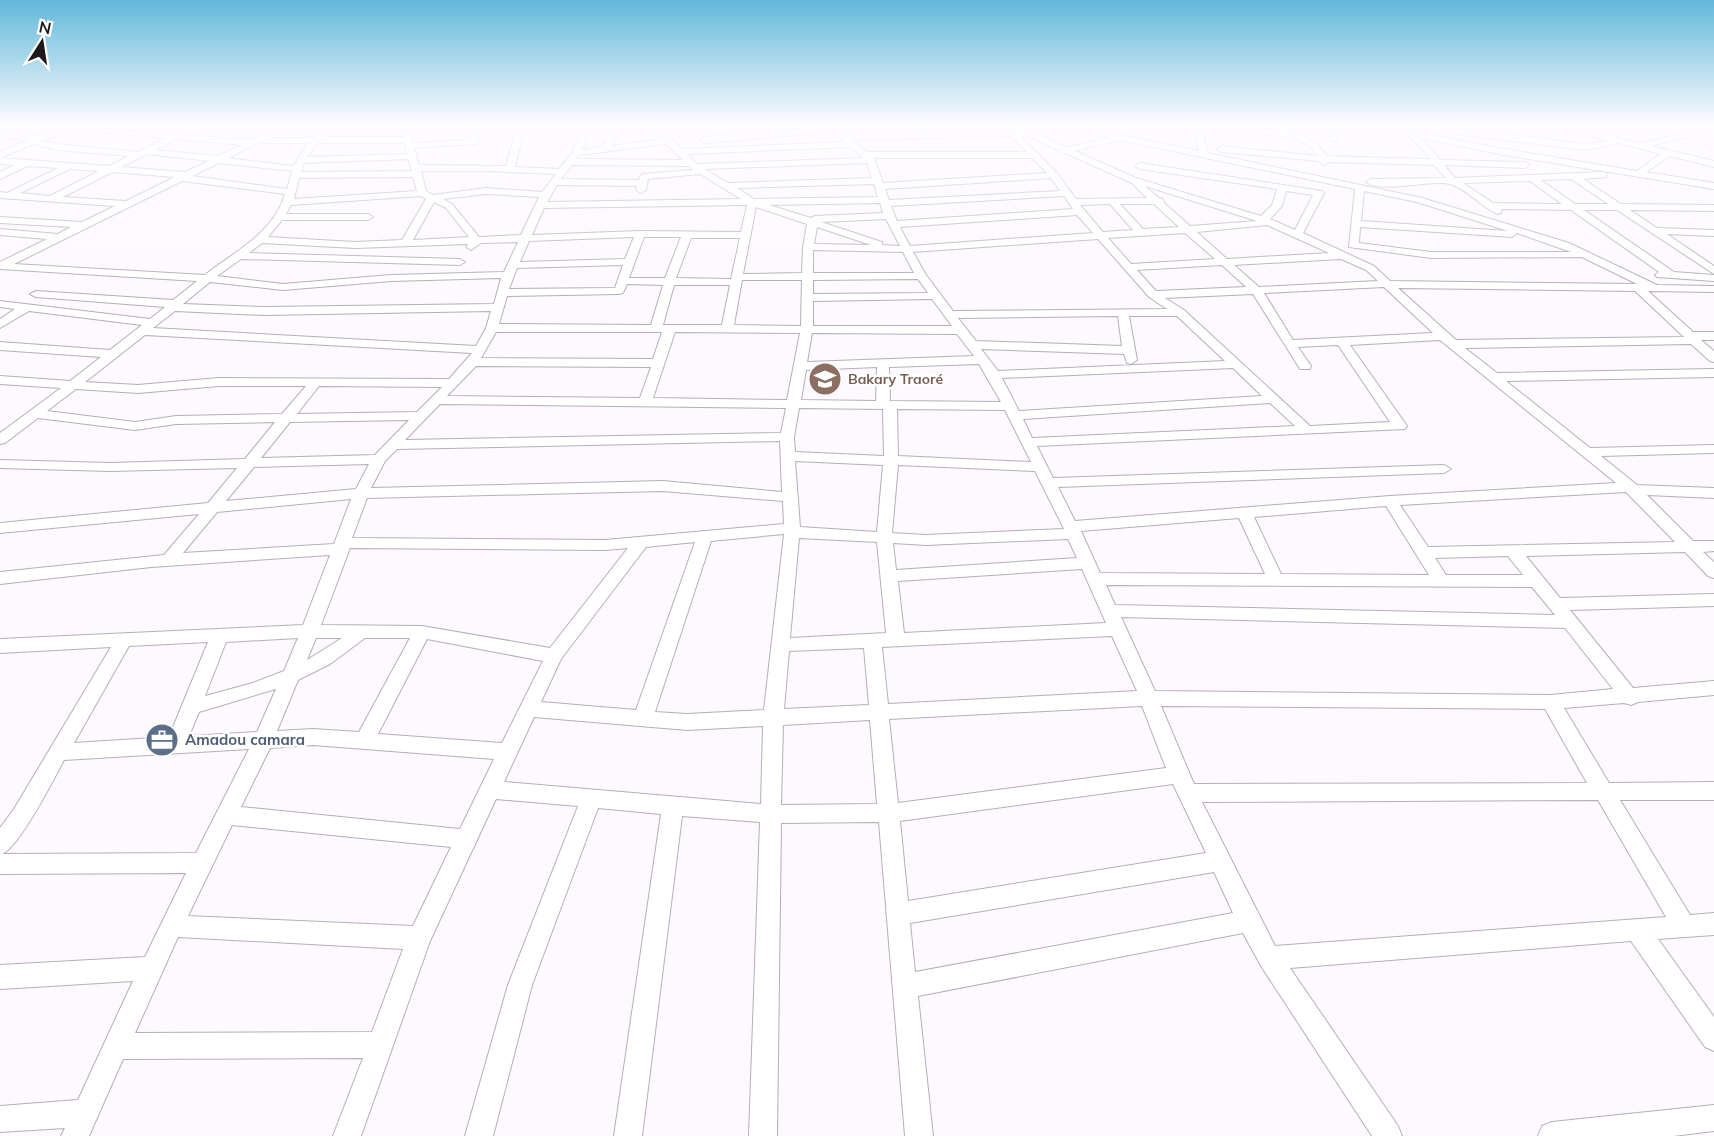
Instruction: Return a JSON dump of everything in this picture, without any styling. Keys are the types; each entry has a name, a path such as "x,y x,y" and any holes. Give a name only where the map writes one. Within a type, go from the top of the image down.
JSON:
{"street":[{"path":"4,195 40,179"},
{"path":"51,199 90,179"},
{"path":"179,179 0,266 207,278 284,287 629,262"},
{"path":"200,179 290,197 426,195 486,191 552,179"},
{"path":"0,440 143,332 207,278 262,240 281,218 290,197 294,179"},
{"path":"419,179 426,195 449,206 477,241"},
{"path":"0,1119 81,1125 171,926 263,741 310,631 361,493 379,459 477,356 492,328 511,270 557,179"},
{"path":"561,179 638,204 1156,201 1213,192 1282,188 1319,193 1297,235"},
{"path":"575,179 642,183"},
{"path":"638,204 643,179"},
{"path":"713,179 752,202 893,249"},
{"path":"877,179 891,220 921,276 958,330 994,375 1072,530 1149,698 1184,784 1249,921 1269,958 1389,1136"},
{"path":"724,186 879,184 976,179"},
{"path":"1057,179 1153,295 1180,312 1307,430"},
{"path":"1177,179 1213,192 1267,222 1370,268 1443,336 1632,489 1714,572"},
{"path":"1213,192 1220,179"},
{"path":"1299,190 1303,179"},
{"path":"1321,179 1419,200 1534,235 1586,255 1653,287"},
{"path":"1332,181 1399,183 1506,179"},
{"path":"1534,179 1672,276"},
{"path":"1577,179 1714,271"},
{"path":"1670,179 1714,186"},
{"path":"1133,180 1213,192"},
{"path":"1133,180 1256,290 1305,366"},
{"path":"1453,181 1534,235"},
{"path":"1267,222 1277,206 1282,188"},
{"path":"1360,188 1353,245 1390,252 1431,255 1586,255"},
{"path":"4,195 129,204"},
{"path":"406,243 426,195"},
{"path":"361,226 382,196"},
{"path":"1112,201 1140,232"},
{"path":"727,329 752,202"},
{"path":"809,220 891,220 1074,202"},
{"path":"1489,206 1714,208"},
{"path":"281,218 368,217"},
{"path":"0,220 86,225"},
{"path":"763,1136 772,719 792,530 787,447 792,404 807,329 809,220"},
{"path":"808,247 907,249 1101,234 1191,230 1267,222"},
{"path":"1355,223 1431,230 1534,235"},
{"path":"1655,231 1714,233"},
{"path":"0,232 61,237"},
{"path":"143,332 619,291 640,234"},
{"path":"262,240 352,240 406,243 640,234 746,235"},
{"path":"656,328 669,282 687,234"},
{"path":"449,276 477,241"},
{"path":"1689,254 1714,255"},
{"path":"238,256 460,262"},
{"path":"1128,267 1343,256"},
{"path":"0,258 15,259"},
{"path":"0,324 36,294 71,270"},
{"path":"1627,274 1714,278"},
{"path":"622,281 921,276"},
{"path":"1153,295 1386,284 1714,289"},
{"path":"253,324 284,287"},
{"path":"1636,287 1714,357"},
{"path":"36,294 176,305 253,324 477,356 658,363"},
{"path":"808,298 935,296"},
{"path":"0,304 153,323"},
{"path":"948,315 1180,312"},
{"path":"1123,313 1133,369"},
{"path":"492,328 958,330"},
{"path":"645,402 670,328"},
{"path":"1289,344 1443,336"},
{"path":"1453,344 1714,336"},
{"path":"1027,442 1400,426 1341,341"},
{"path":"971,345 1130,350"},
{"path":"0,346 114,354"},
{"path":"800,366 982,360"},
{"path":"883,363 891,459 884,537 896,639"},
{"path":"994,375 1235,364"},
{"path":"1494,377 1714,373"},
{"path":"0,381 138,389 219,382 452,383"},
{"path":"169,560 317,381"},
{"path":"434,400 886,405 1011,411 1274,399"},
{"path":"34,414 135,426 177,420 419,416"},
{"path":"0,423 20,425"},
{"path":"391,445 787,447 1044,475 1444,469"},
{"path":"1586,452 1714,449"},
{"path":"0,464 110,467 379,459"},
{"path":"0,528 361,493 663,486 789,497"},
{"path":"0,578 169,560 343,546 605,545 792,530 926,540 1072,530 1390,501 1632,489 1714,493"},
{"path":"1390,501 1441,580"},
{"path":"1244,513 1276,580"},
{"path":"643,718 705,536"},
{"path":"347,1136 419,938 554,656 641,542"},
{"path":"1424,553 1714,546"},
{"path":"1513,550 1629,697"},
{"path":"888,576 1091,571 1276,580 1537,581"},
{"path":"1556,604 1714,600"},
{"path":"1109,610 1570,622"},
{"path":"780,645 1117,628"},
{"path":"0,646 310,631 422,632 554,656"},
{"path":"190,707 243,695 291,675 339,652 362,631"},
{"path":"364,741 422,632"},
{"path":"176,745 220,635"},
{"path":"0,845 21,816 124,640"},
{"path":"872,640 919,1136"},
{"path":"529,709 687,722 1149,698 1550,702 1714,688"},
{"path":"1550,702 1684,926"},
{"path":"59,752 313,737 507,752"},
{"path":"490,790 771,814 888,813 1184,784 1604,792 1714,791"},
{"path":"479,1136 520,986 591,799"},
{"path":"628,1136 673,806"},
{"path":"225,815 466,838"},
{"path":"898,914 1220,861"},
{"path":"0,864 202,863"},
{"path":"905,986 1249,921"},
{"path":"1269,958 1714,924"},
{"path":"171,926 419,938"},
{"path":"1637,930 1714,1038"},
{"path":"0,977 152,968"},
{"path":"116,1046 380,1045"},
{"path":"1552,1136 1714,1118"}],"place":[{"name":"Bakary Traoré","path":"825,379"},
{"name":"Amadou camara","path":"162,740"}]}
